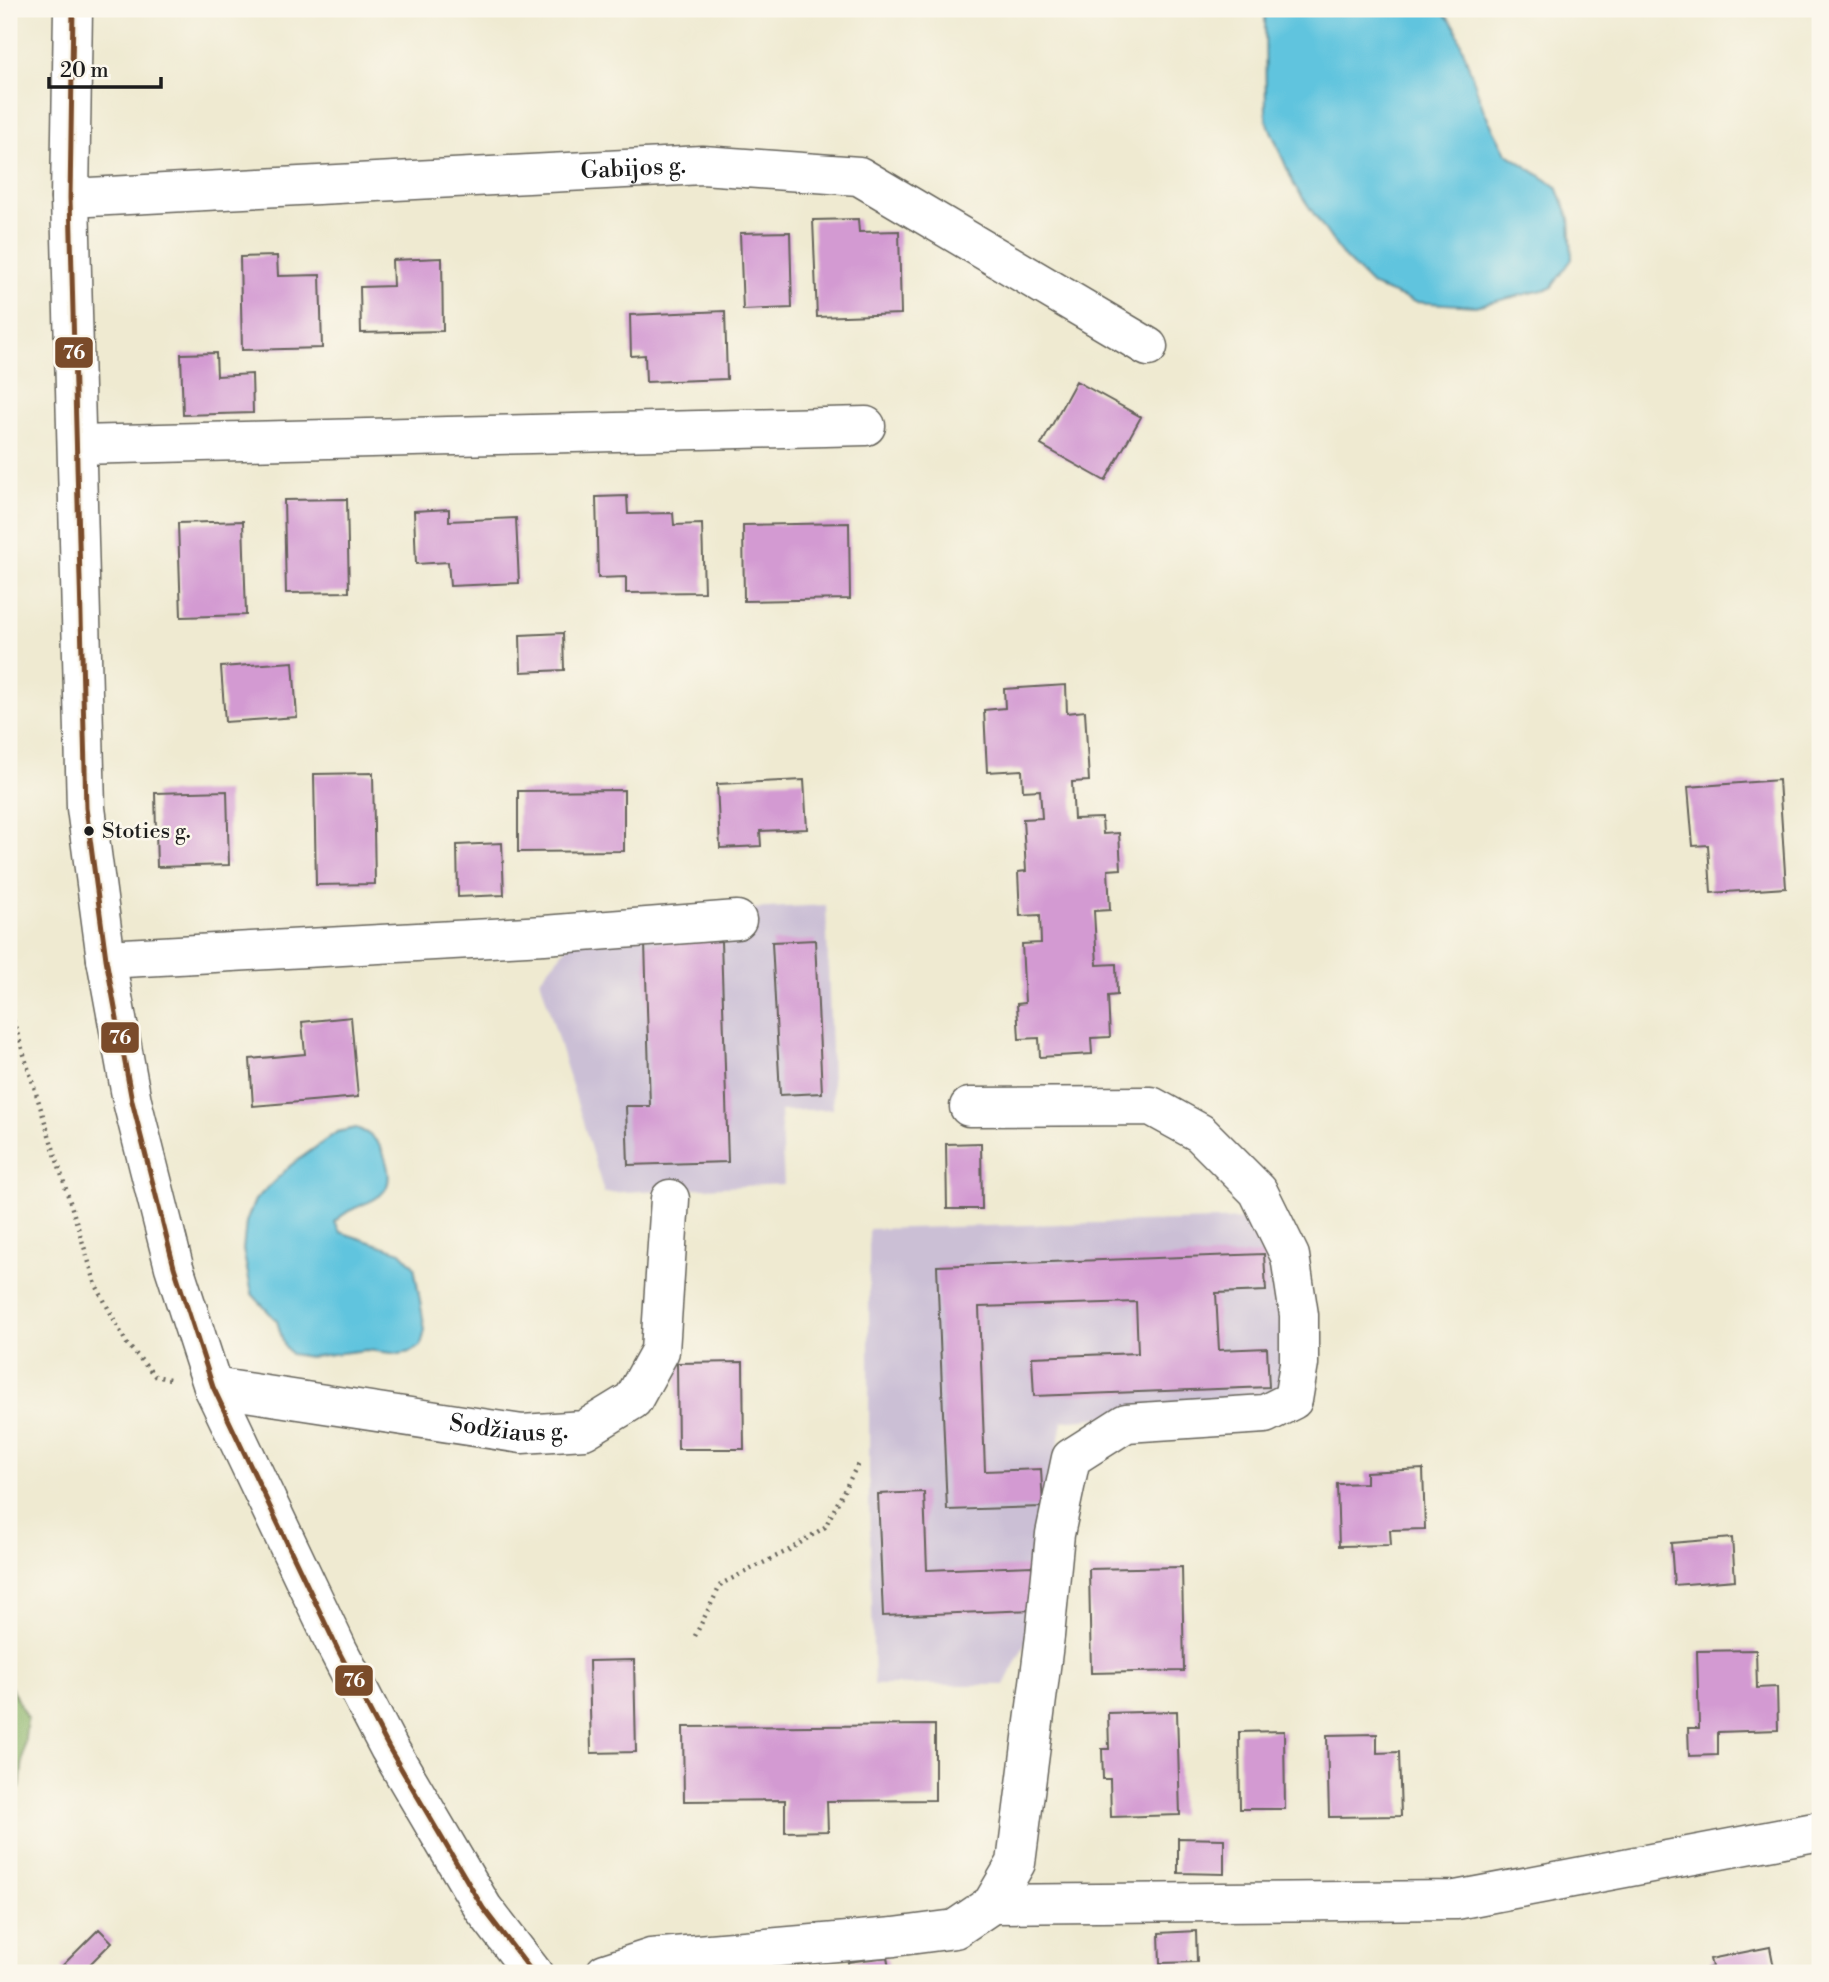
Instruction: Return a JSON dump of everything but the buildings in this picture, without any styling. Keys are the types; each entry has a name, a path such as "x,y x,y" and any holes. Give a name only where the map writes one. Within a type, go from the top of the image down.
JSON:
{"street":[{"path":"73,9 70,198 86,808 106,959 132,1101 174,1267 212,1387 338,1650 389,1748 483,1908 533,1973"},
{"name":"Gabijos g.","path":"70,198 702,165 859,176 1148,346"},
{"path":"78,445 866,426"},
{"path":"106,959 530,936 737,920"},
{"path":"605,1973 651,1958 894,1937 954,1929 992,1904 1016,1863 1055,1534 1071,1458 1126,1423 1265,1415 1293,1400 1299,1364 1298,1315 1290,1256 1258,1191 1200,1133 1151,1106 969,1107"},
{"name":"Sodžiaus g.","path":"212,1387 523,1434 584,1430 633,1400 660,1351 670,1199"},
{"path":"992,1904 1455,1900 1820,1831"}],"path":[{"path":"9,1007 96,1285 127,1344 155,1376 212,1387"},
{"path":"695,1636 721,1584 789,1550 825,1527 859,1462"}],"shaded area":[{"path":"826,905 833,1109 780,1111 784,1184 604,1193 540,979 592,917"},
{"path":"1253,1219 1278,1256 1284,1367 1276,1401 1062,1421 1032,1630 1004,1685 874,1685 869,1495 869,1229"}],"green space":[{"path":"9,1684 27,1718 20,1788 9,1792"}],"water":[{"path":"1268,9 1440,9 1455,26 1484,111 1506,153 1557,187 1570,219 1572,259 1551,288 1475,306 1415,302 1373,286 1343,256 1294,185 1266,119 1265,14"},
{"path":"356,1128 371,1136 381,1147 389,1174 387,1185 375,1199 354,1208 335,1222 340,1232 401,1252 414,1266 425,1330 421,1346 400,1354 366,1350 309,1357 291,1354 284,1345 277,1321 252,1294 243,1250 246,1222 255,1200 291,1165 337,1132"}],"transit line":[{"name":"76","path":"73,9 70,198 86,808 106,959 132,1101 174,1267 213,1387 338,1650 389,1748 483,1908 533,1973"}],"place":[{"name":"Stoties g.","path":"89,831"}]}
